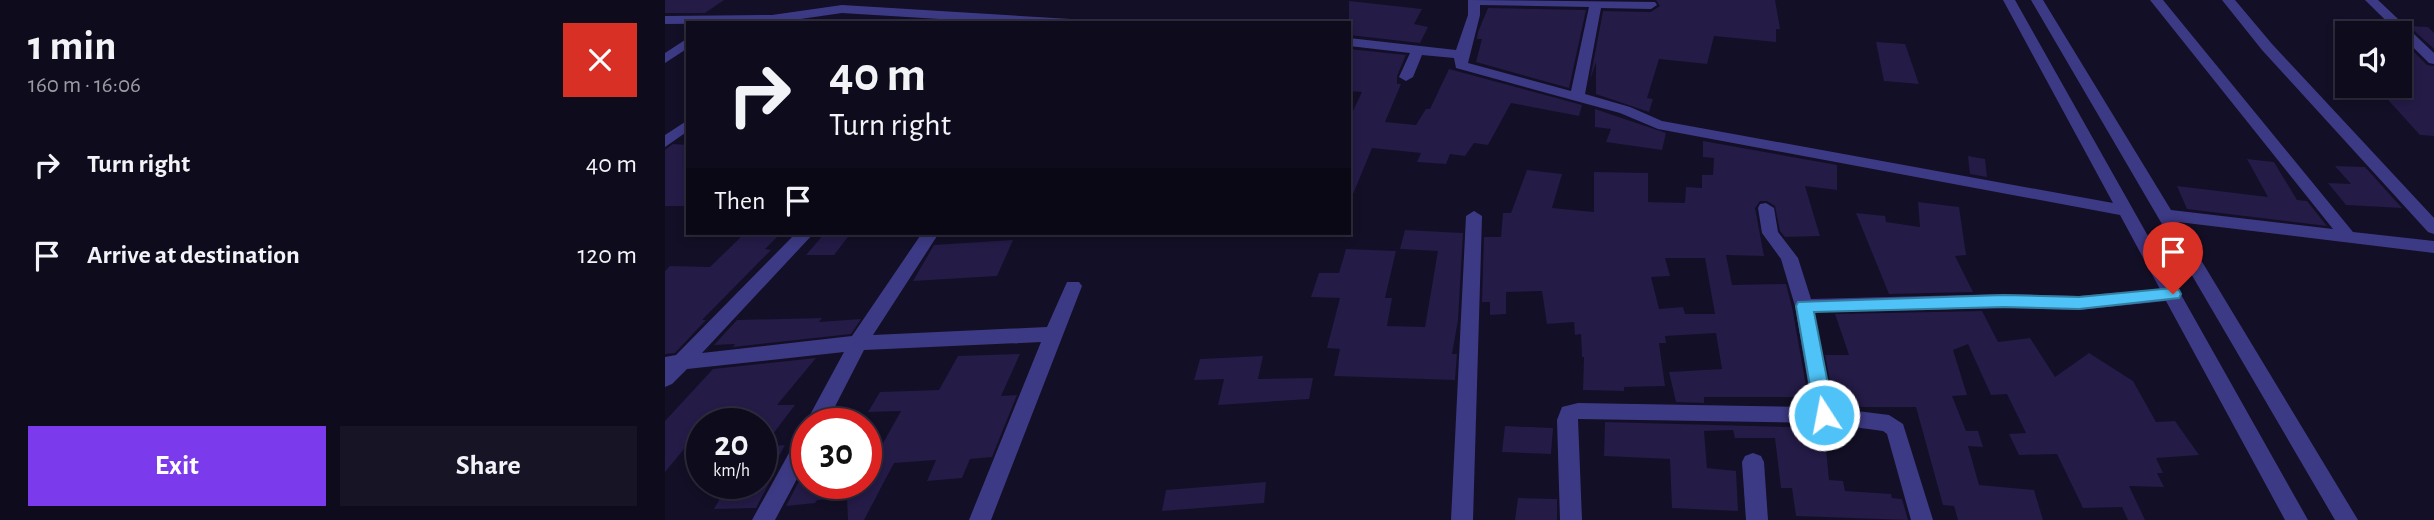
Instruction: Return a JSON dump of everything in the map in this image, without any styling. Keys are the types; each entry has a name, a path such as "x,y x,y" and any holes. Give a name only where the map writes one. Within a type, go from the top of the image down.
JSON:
{"street":[{"path":"1651,5 1474,0 1474,15 1461,55 1461,65 1625,110 1658,125 2127,211"},
{"path":"2009,0 2297,520"},
{"path":"2037,0 2347,520"},
{"path":"2156,0 2348,237"},
{"path":"2228,0 2267,47 2434,228"},
{"path":"2371,0 2434,60"},
{"path":"1577,97 1589,2"},
{"path":"735,21 816,17 835,5 1010,21"},
{"path":"909,21 920,11"},
{"path":"665,20 691,21"},
{"path":"1351,42 1461,55"},
{"path":"665,59 686,44"},
{"path":"1406,77 1418,49"},
{"path":"665,142 686,126"},
{"path":"1766,208 1770,233 1789,258 1804,306 1824,415"},
{"path":"2165,215 2434,247"},
{"path":"1462,520 1474,216"},
{"path":"665,379 673,363 804,235"},
{"path":"824,408 859,344 930,235"},
{"path":"980,520 1073,286"},
{"path":"1804,306 2004,301 2079,303 2173,294"},
{"path":"673,363 859,344 1054,334"},
{"path":"1571,520 1567,420 1569,413 1578,411 1824,415 1889,423 1896,430 1922,520"},
{"path":"1753,462 1757,520"},
{"path":"763,520 791,468"}],"building":[{"path":"665,0 724,0 705,13 665,13"},
{"path":"1656,0 1775,0 1780,29 1776,29 1776,42 1714,36 1707,64 1659,59 1647,98 1653,99 1649,112 1596,94 1596,62 1590,80 1603,11 1651,12 1660,6"},
{"path":"1349,1 1422,9 1414,24 1428,27 1420,43 1351,35"},
{"path":"1488,8 1586,10 1569,88 1476,62 1482,39 1477,39 1478,32"},
{"path":"2412,26 2428,27 2434,33 2434,49"},
{"path":"1876,42 1905,44 1919,84 1884,81"},
{"path":"1351,49 1406,55 1397,76 1397,84 1401,84 1385,122 1416,125 1426,109 1430,109 1449,69 1582,105 1579,116 1511,103 1488,145 1474,143 1465,156 1450,154 1446,164 1417,162 1421,153 1372,148 1351,199 1351,115 1362,92 1351,91"},
{"path":"2412,50 2427,65 2434,66 2434,136 2420,135 2386,98 2412,98"},
{"path":"1595,109 1666,133 1662,150 1606,142 1611,129 1595,127"},
{"path":"1703,141 1837,165 1837,190 1805,186 1820,236 1785,237 1780,231 1775,206 1767,201 1760,201 1755,208 1764,256 1726,255 1732,285 1786,284 1808,397 1704,397 1704,403 1676,402 1669,372 1722,369 1716,333 1665,336 1666,343 1659,343 1665,386 1624,387 1624,391 1583,390 1584,357 1581,334 1575,335 1574,322 1547,324 1542,291 1506,292 1506,314 1490,315 1490,302 1482,302 1484,237 1501,237 1503,213 1511,213 1527,170 1562,174 1552,208 1594,212 1594,172 1648,173 1648,202 1685,203 1686,187 1702,188 1702,175 1713,175 1714,158 1703,157","holes":["1665,258 1705,258 1715,314 1685,314 1683,307 1659,309 1651,277 1670,276"]},
{"path":"673,144 686,145 686,206 665,206 665,150"},
{"path":"1968,156 1985,159 1987,177 1970,174"},
{"path":"2247,159 2274,162 2297,200 2307,201 2327,226 2187,209 2177,186 2268,197"},
{"path":"2335,166 2365,167 2402,208 2346,205 2328,183 2351,184"},
{"path":"1918,202 1959,207 1966,255 1955,256 1973,292 1889,294 1856,213 1885,216 1886,222 1920,227"},
{"path":"1405,230 1463,233 1458,320 1452,354 1457,354 1455,380 1334,376 1340,349 1327,348 1340,298 1311,297 1319,273 1339,273 1346,249 1396,251 1385,298 1392,298 1387,326 1425,327 1438,251 1400,249"},
{"path":"743,235 779,235 765,249 771,250 702,320 706,320 675,353 665,354 665,271 670,266 710,267"},
{"path":"823,235 849,235 834,255 806,255"},
{"path":"1013,240 997,276 913,281 934,245"},
{"path":"1982,311 1998,342 2030,338 2055,377 2089,353 2133,381 2156,422 2175,421 2199,455 2156,458 2163,473 2157,473 2164,487 2129,486 2145,520 2128,520 2122,507 2083,508 2057,454 2019,455 2009,434 2026,433 2007,394 1991,395 1968,344 1953,350 1967,395 1952,396 1966,431 1978,431 1983,447 1968,446 1979,485 2034,490 2043,520 1958,520 1954,506 1943,505 1916,407 1844,407 1840,406 1837,397 1833,397 1825,355 1849,355 1835,314"},
{"path":"822,318 819,322 861,319 851,334 733,347 735,344 714,345 737,320"},
{"path":"1020,354 1001,396 1017,395 992,457 970,459 962,478 927,481 936,460 894,463 882,486 882,445 901,411 882,412 882,408 870,408 880,392 939,390 958,356"},
{"path":"1263,356 1258,379 1313,378 1309,399 1218,405 1224,379 1194,380 1200,359"},
{"path":"816,358 777,405 795,405 777,429 777,408 686,408 686,447 665,472 665,421 713,369"},
{"path":"1605,422 1824,428 1829,480 1843,481 1845,491 1891,494 1892,498 1902,499 1908,520 1796,516 1792,488 1781,488 1775,438 1735,438 1733,430 1704,431 1707,468 1736,471 1738,511 1672,508 1670,459 1604,456"},
{"path":"1505,426 1553,428 1551,454 1502,452"},
{"path":"785,445 777,459 777,446"},
{"path":"1266,482 1264,503 1162,511 1166,490"},
{"path":"791,496 791,499 832,499 817,500 815,503 786,506"},
{"path":"1518,498 1557,499 1557,520 1515,520"},
{"path":"720,499 761,499 756,508 714,509"},
{"path":"847,499 875,499 864,520 848,520"}],"route":[{"path":"1824,415 1804,306 2004,301 2079,303 2173,294"}]}
